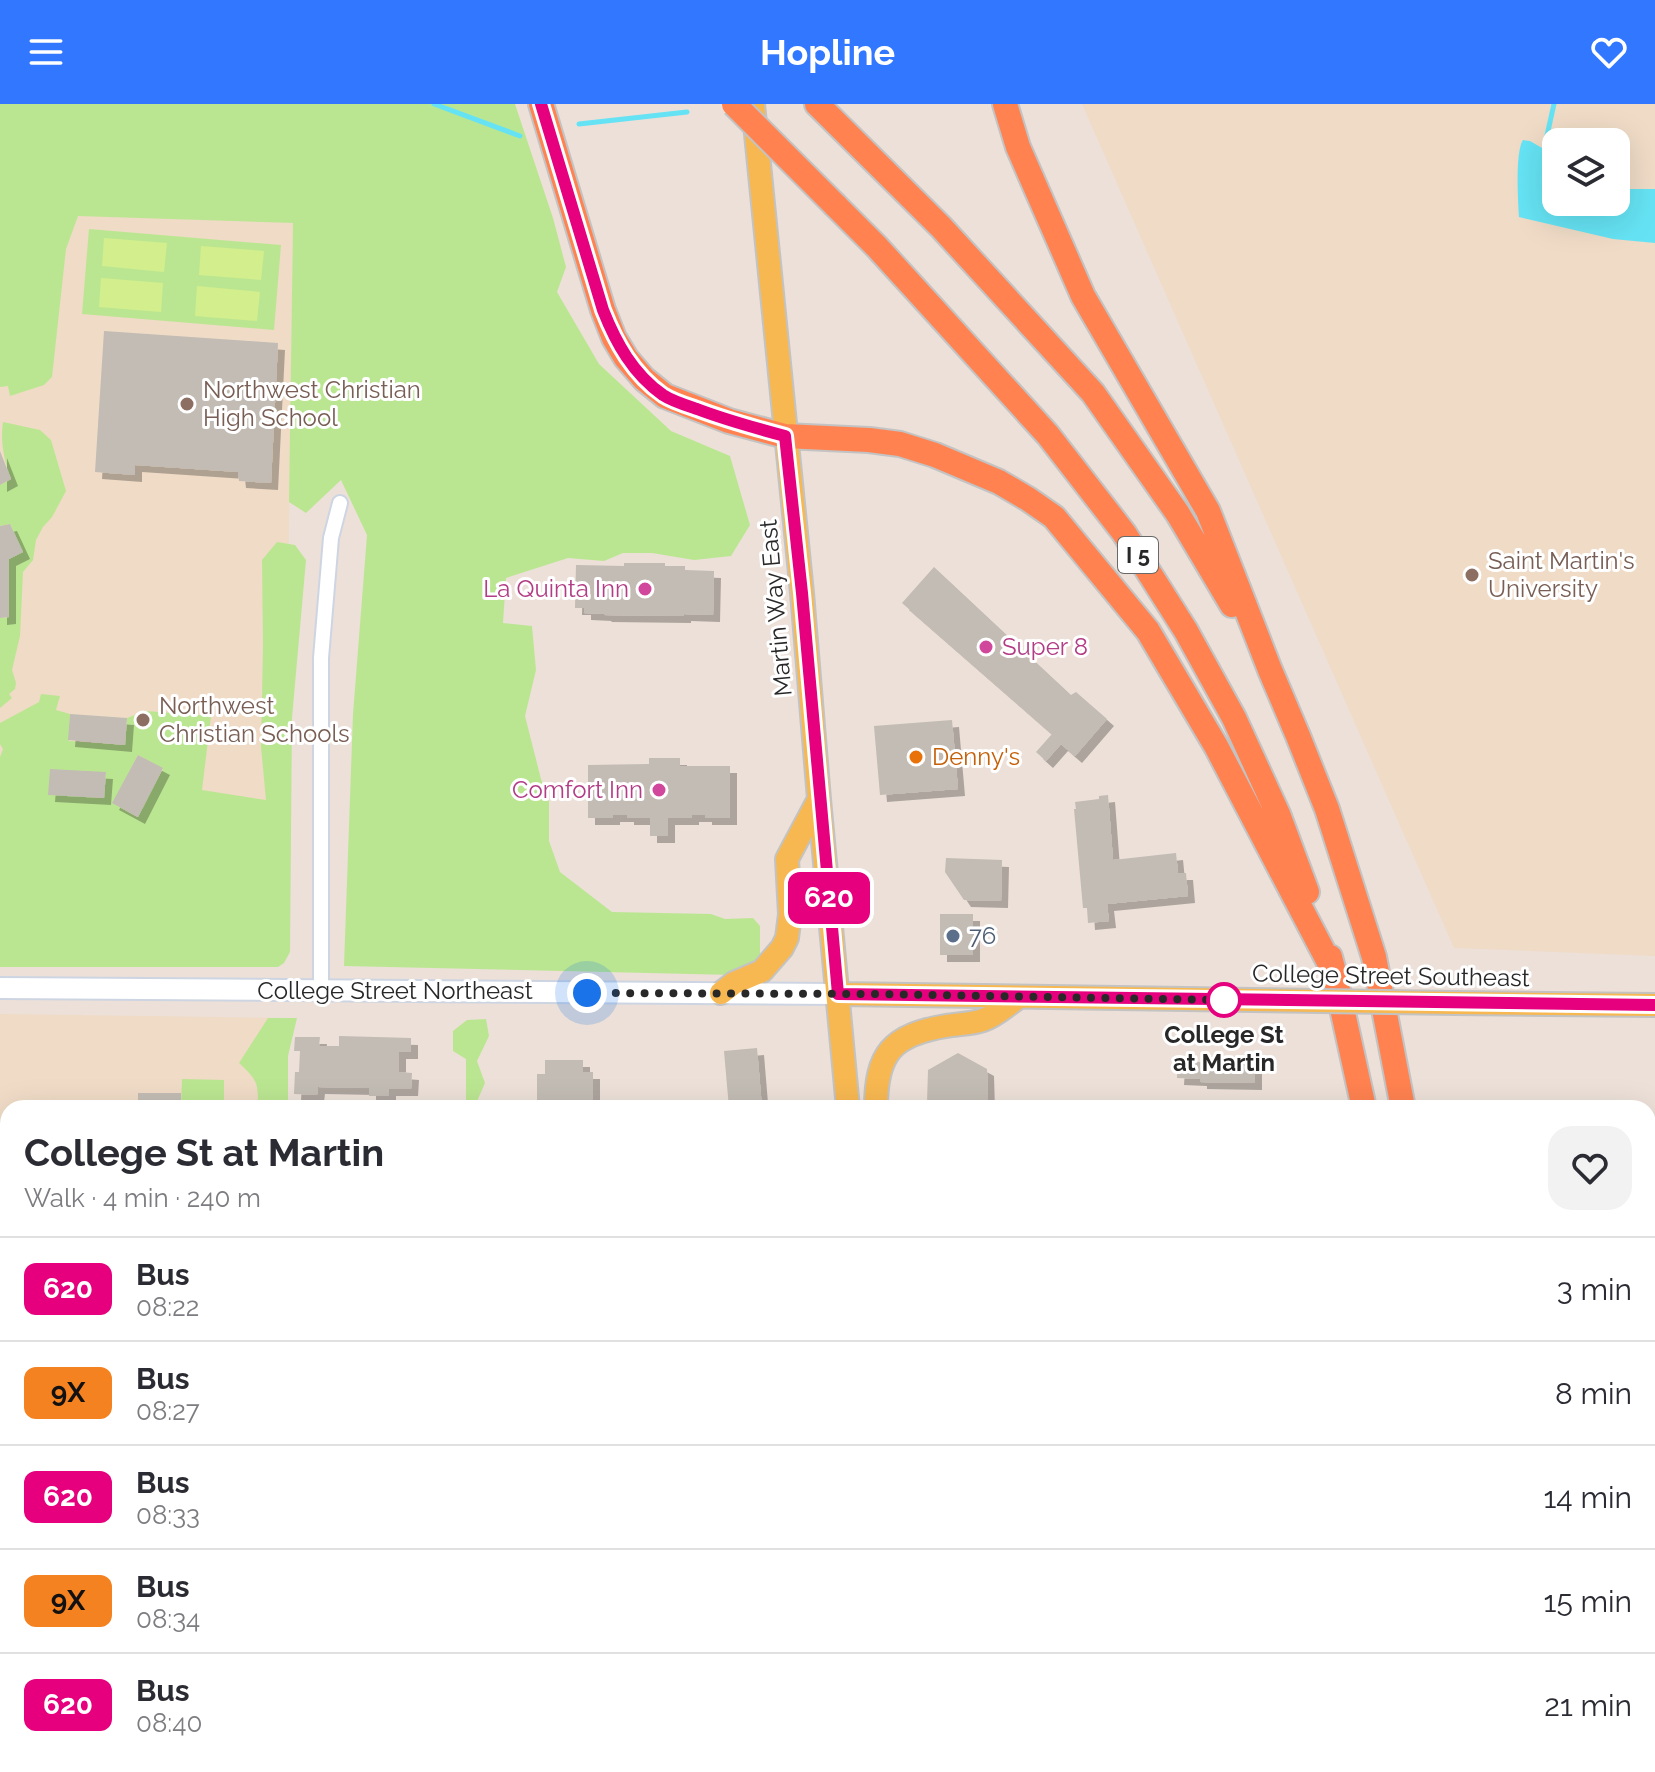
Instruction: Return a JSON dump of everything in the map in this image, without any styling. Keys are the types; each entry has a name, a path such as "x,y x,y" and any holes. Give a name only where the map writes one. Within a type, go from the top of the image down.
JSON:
{"highway":[{"path":"541,104 603,310 614,338 644,379 665,396 729,421 785,436 869,440 900,444 935,455 999,482 1054,517 1148,631 1216,746 1334,972"},
{"name":"I 5","path":"734,104 887,259 1048,435 1124,533 1186,631 1234,718 1278,814 1334,972 1362,1100"},
{"name":"I 5","path":"817,104 941,227 1093,393 1178,514 1270,670 1327,809 1370,943 1401,1100"},
{"path":"1005,104 1018,147 1083,296 1208,511 1270,670"}],"main road":[{"name":"Martin Way East","path":"753,104 802,593 847,1100"},
{"path":"721,993 734,983 762,971 782,948 787,938 790,914 787,859 819,799"},
{"name":"College Street Southeast","path":"838,994 1655,1005"},
{"path":"877,1100 879,1068 891,1048 917,1033 985,1020 1019,997"}],"street":[{"path":"321,991 321,658 331,538 340,503"},
{"name":"College Street Northeast","path":"0,988 838,994"}],"shaded area":[{"name":"Saint Martin's University","path":"1082,104 1655,104 1655,956 1454,948"},
{"name":"Northwest Christian Schools","path":"0,201 293,223 283,960 0,938"},
{"path":"0,1014 287,1018 288,1100 0,1100"}],"green space":[{"path":"0,104 515,104 566,267 557,292 599,364 671,431 730,456 750,525 731,556 694,560 652,553 623,553 604,561 568,558 506,578 503,623 532,626 536,670 525,716 549,800 549,841 560,872 612,912 753,918 760,926 760,960 734,975 344,966 353,714 367,535 341,480 306,513 289,502 293,223 78,216 66,249 52,377 44,385 10,396 8,386 0,387"},
{"path":"89,229 281,245 274,330 82,314"},
{"path":"104,238 167,243 164,272 102,266"},
{"path":"201,246 264,251 261,280 199,275"},
{"path":"101,278 163,283 161,312 99,307"},
{"path":"197,286 260,292 257,321 195,316"},
{"path":"3,422 40,430 51,440 66,491 36,540 33,560 23,572 20,636 12,670 15,689 9,694 12,698 0,708 0,618 9,617 9,559 22,552 10,524 0,526 0,485 11,479 3,450"},
{"path":"277,542 295,545 306,560 292,718 290,952 284,963 278,967 0,967 0,757 3,749 0,744 0,723 39,702 41,694 60,696 56,710 70,714 69,741 125,745 127,718 146,711 211,716 202,790 266,800 261,747 262,560","holes":["138,755 163,769 137,817 113,803","106,773 104,798 48,794"]},
{"path":"268,1018 297,1018 288,1056 288,1100 258,1100 256,1082 239,1063"},
{"path":"486,1019 489,1036 477,1061 485,1083 478,1100 466,1100 466,1059 453,1051 453,1031 467,1020"},
{"path":"182,1079 224,1080 224,1100 181,1100"}],"water":[{"path":"1523,140 1542,148 1542,216 1630,216 1630,189 1655,189 1655,243 1613,239 1519,217 1520,146"}],"building":[{"name":"Northwest Christian High School","path":"104,331 278,343 271,483 239,481 238,472 135,465 135,475 95,472"},
{"path":"0,451 11,479 0,485"},
{"path":"10,524 23,552 9,559 9,617 0,618 0,526"},
{"name":"La Quinta Inn","path":"624,563 665,563 665,566 685,566 685,570 714,571 713,615 604,615 584,613 584,608 575,608 576,565 624,566"},
{"name":"Super 8","path":"934,567 1071,695 1076,692 1107,719 1075,756 1061,744 1046,761 1036,752 1052,734 902,603"},
{"path":"70,714 127,718 125,745 68,740"},
{"name":"Denny's","path":"952,720 958,789 880,795 874,726"},
{"path":"138,755 163,768 138,817 112,803"},
{"name":"Comfort Inn","path":"649,758 680,758 680,766 730,766 730,818 692,815 692,818 668,818 668,836 650,836 650,818 613,815 613,818 588,818 588,765 649,764"},
{"path":"50,769 106,772 104,798 48,795"},
{"path":"1108,795 1113,860 1176,853 1178,873 1186,873 1188,896 1107,904 1109,921 1088,923 1087,908 1083,908 1075,802"},
{"path":"946,858 1002,860 1001,901 964,900 945,872"},
{"path":"940,914 973,914 973,955 940,955"},
{"path":"339,1036 411,1038 411,1052 399,1052 399,1072 412,1073 411,1089 389,1089 389,1096 369,1096 369,1088 318,1087 317,1095 294,1094 300,1051 294,1051 295,1037 320,1037 319,1046 339,1046"},
{"path":"757,1048 761,1100 728,1100 724,1051"},
{"path":"958,1053 987,1069 988,1100 927,1100 928,1070"},
{"path":"1202,1056 1243,1056 1243,1066 1255,1066 1255,1083 1200,1082 1200,1079 1177,1078 1178,1061 1202,1062"},
{"path":"545,1060 583,1060 583,1072 593,1072 593,1100 537,1100 537,1074 545,1074"},
{"path":"138,1093 181,1093 181,1100 138,1100"}],"waterway":[{"path":"434,104 520,136"},
{"path":"1549,128 1554,104"},
{"path":"579,124 687,112"}],"bus line":[{"name":"620","path":"541,104 603,310 626,358 644,379 665,396 729,421 785,436 838,994 1655,1005"}],"place":[{"name":"Northwest Christian High School","path":"187,404"},
{"name":"Saint Martin's University","path":"1472,575"},
{"name":"La Quinta Inn","path":"645,589"},
{"name":"Super 8","path":"986,647"},
{"name":"Northwest Christian Schools","path":"143,720"},
{"name":"Denny's","path":"916,757"},
{"name":"Comfort Inn","path":"659,790"},
{"name":"76","path":"953,936"},
{"name":"College St at Martin","path":"1224,1000"}],"route":[{"path":"587,993 1224,1000"}]}
